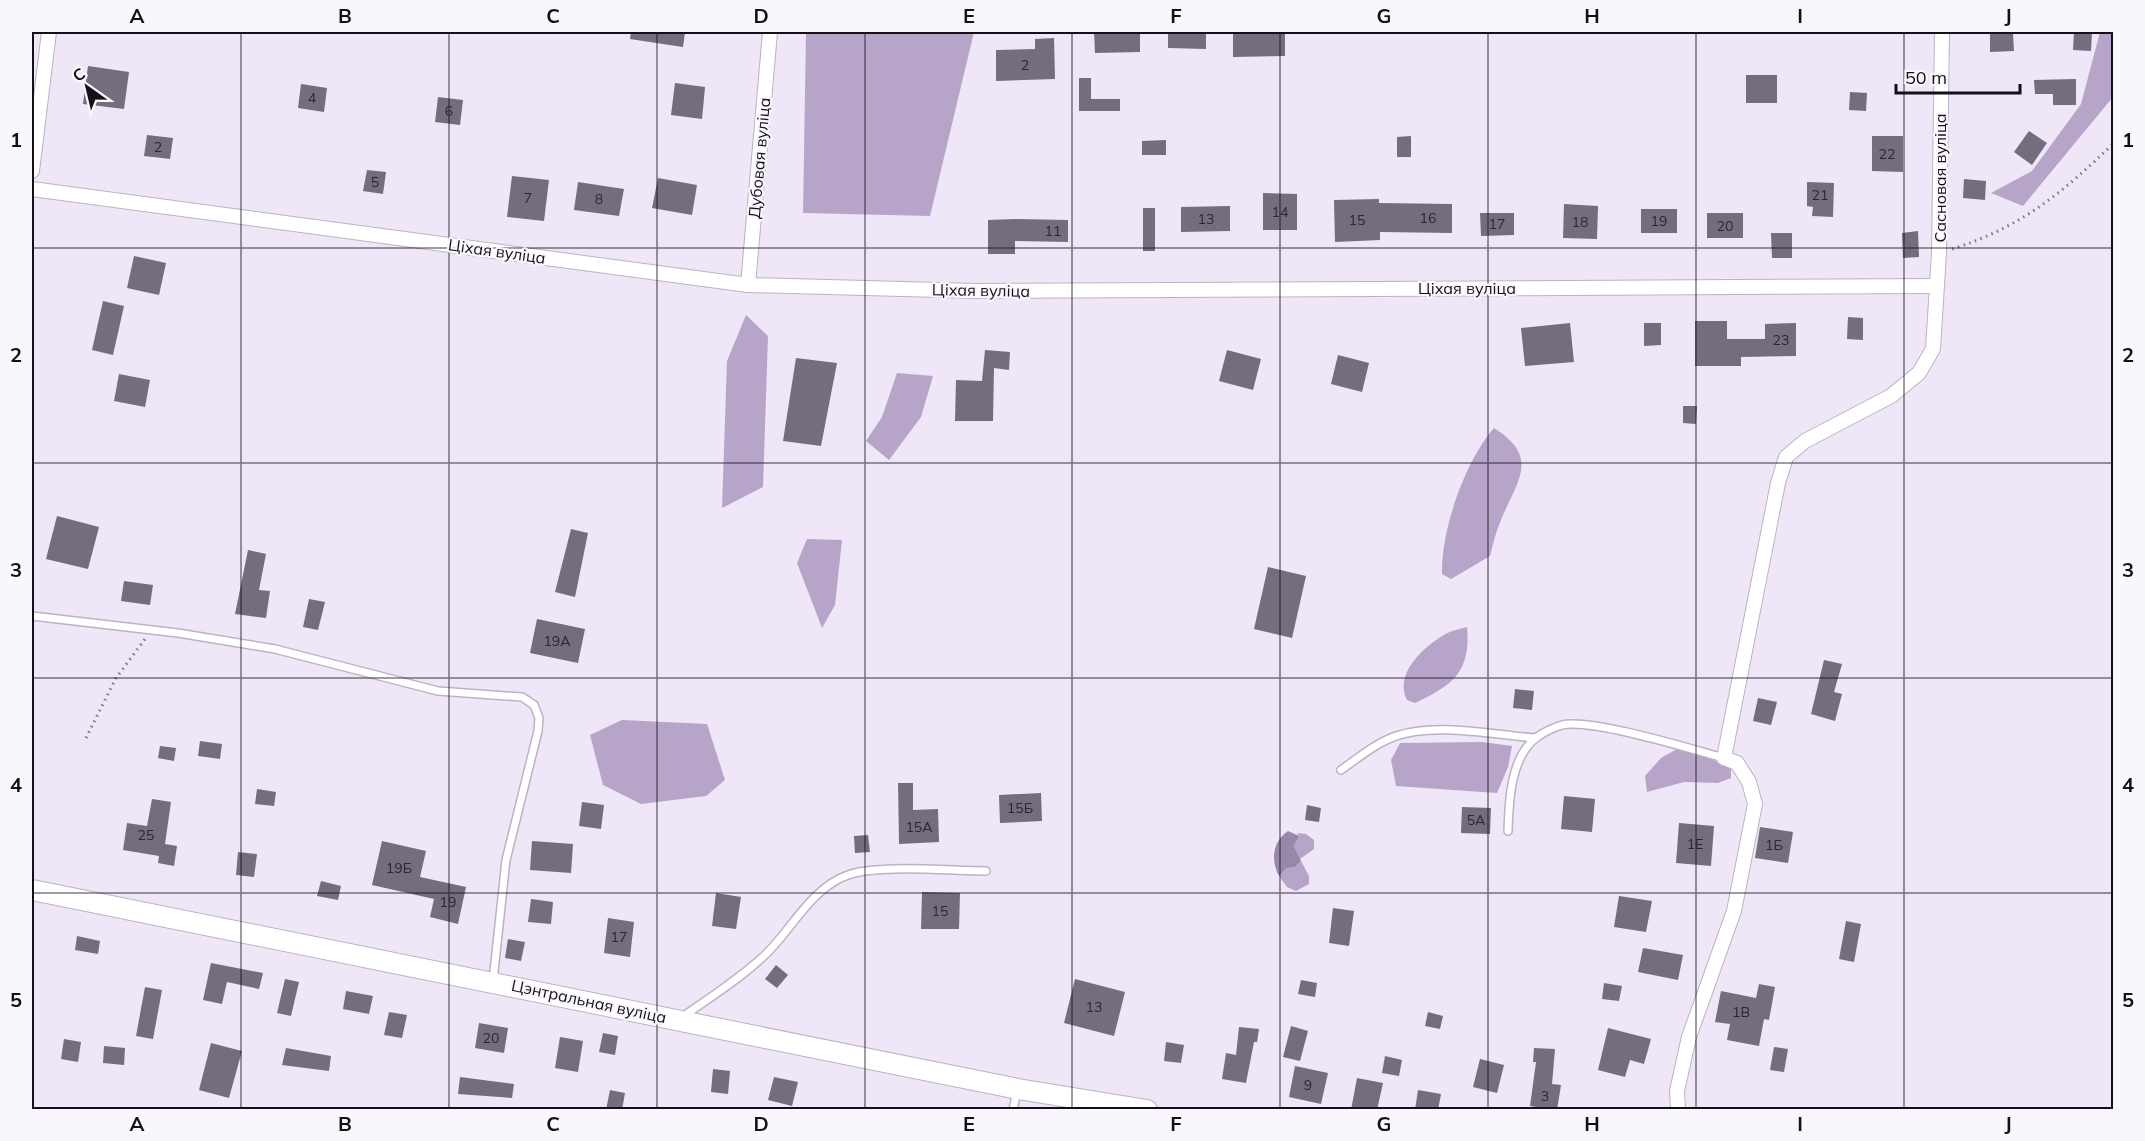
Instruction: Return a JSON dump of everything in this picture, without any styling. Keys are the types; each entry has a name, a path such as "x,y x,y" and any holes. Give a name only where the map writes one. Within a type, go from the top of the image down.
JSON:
{"street":[{"path":"32,171 50,32"},
{"name":"Дубовая вуліца","path":"748,285 770,32"},
{"name":"Сасновая вуліца","path":"1724,758 1778,483 1786,457 1804,441 1891,396 1918,373 1933,349 1939,254 1942,32"},
{"name":"Ціхая вуліца","path":"32,189 748,285 977,291 1936,286"},
{"path":"1678,1110 1677,1091 1689,1037 1734,911 1755,804 1749,782 1737,763 1724,758"},
{"name":"Цэнтральная вуліца","path":"32,890 493,981 1018,1089 1147,1110"}],"lane":[{"path":"32,616 154,630 275,649 438,692 522,697 534,705 539,718 538,731 506,860 493,981"},
{"path":"1341,770 1373,747 1397,736 1426,730 1536,738 1563,725 1592,727 1642,736 1724,758"},
{"path":"1508,831 1509,794 1513,775 1536,738"},
{"path":"679,1019 766,954 824,889 847,875 868,870 986,871"},
{"path":"1013,1110 1018,1089"}],"path":[{"path":"1939,254 1977,241 2026,217 2068,187 2114,143"},
{"path":"86,738 116,678 134,651 154,630"}],"shaded area":[{"path":"806,32 974,32 930,216 803,213"},
{"path":"2100,32 2113,32 2113,97 2023,206 1991,193 2032,171 2081,104"},
{"path":"746,315 768,336 763,487 722,508 727,361"},
{"path":"897,373 933,376 921,417 889,460 866,441 882,417"},
{"path":"1494,428 1517,449 1521,460 1518,481 1499,524 1490,556 1451,579 1442,574 1450,517 1465,477 1483,442"},
{"path":"807,539 842,540 835,605 822,628 797,563"},
{"path":"1467,627 1466,655 1457,675 1440,690 1415,703 1407,700 1404,681 1407,671 1419,654 1449,632"},
{"path":"622,720 707,724 725,780 706,796 641,804 603,785 590,735"},
{"path":"1482,742 1512,746 1508,767 1497,793 1396,786 1391,760 1400,743"},
{"path":"1677,749 1699,752 1731,769 1731,778 1718,783 1684,782 1647,792 1645,776 1661,758"},
{"path":"1288,831 1299,836 1294,846 1301,861 1295,867 1287,868 1279,876 1274,852 1279,840"},
{"path":"1297,833 1306,834 1314,840 1314,849 1300,859 1294,846 1299,836"},
{"path":"1301,861 1309,876 1309,884 1296,891 1287,887 1279,876 1287,868 1295,867"}],"building":[{"path":"631,32 685,32 683,47 630,39"},
{"path":"1094,32 1140,32 1140,52 1095,53"},
{"path":"1168,32 1206,32 1206,49 1168,48"},
{"path":"1233,32 1285,32 1285,56 1233,57"},
{"path":"2074,32 2092,32 2091,51 2073,50"},
{"path":"1990,34 2013,34 2014,51 1990,52"},
{"path":"1054,38 1055,79 996,81 996,50 1035,49 1035,39"},
{"path":"88,66 129,72 124,109 83,104"},
{"path":"1746,75 1777,75 1777,103 1746,103"},
{"path":"1079,78 1091,78 1091,99 1120,99 1120,111 1079,111"},
{"path":"2076,79 2076,105 2053,105 2053,94 2035,94 2034,80"},
{"path":"675,83 705,87 702,119 671,115"},
{"path":"301,84 327,88 324,112 298,108"},
{"path":"1850,92 1867,93 1866,111 1849,110"},
{"path":"438,97 463,100 460,125 435,122"},
{"path":"2029,131 2047,143 2032,165 2014,152"},
{"path":"147,135 173,138 170,159 144,156"},
{"path":"1411,136 1411,157 1397,157 1397,137"},
{"path":"1872,136 1903,136 1903,172 1872,171"},
{"path":"1166,140 1166,155 1142,155 1142,141"},
{"path":"367,170 386,172 383,194 363,191"},
{"path":"512,176 549,180 544,221 507,217"},
{"path":"658,178 697,185 692,215 652,208"},
{"path":"1964,179 1986,181 1985,200 1963,198"},
{"path":"578,182 624,189 619,216 574,210"},
{"path":"1807,182 1834,183 1833,217 1812,216 1813,207 1807,206"},
{"path":"1263,193 1297,194 1297,230 1263,230"},
{"path":"1379,199 1379,203 1452,204 1452,233 1380,232 1380,240 1335,242 1334,200"},
{"path":"1564,204 1598,206 1597,239 1563,238"},
{"path":"1230,206 1230,231 1181,232 1181,207"},
{"path":"1143,208 1155,208 1155,251 1143,251"},
{"path":"1641,209 1677,209 1677,233 1641,233"},
{"path":"1480,213 1514,213 1514,235 1481,236"},
{"path":"1707,213 1743,213 1743,238 1707,238"},
{"path":"988,220 1068,220 1068,242 1015,241 1015,254 988,254"},
{"path":"1918,231 1919,257 1903,258 1902,233"},
{"path":"1771,233 1792,233 1792,258 1772,258"},
{"path":"134,256 166,263 159,295 127,288"},
{"path":"103,301 124,306 113,355 92,350"},
{"path":"1848,317 1863,318 1863,340 1847,339"},
{"path":"1695,321 1727,321 1727,339 1765,339 1765,324 1796,323 1796,356 1741,357 1741,366 1695,366"},
{"path":"1570,323 1574,362 1525,366 1521,328"},
{"path":"1644,323 1661,323 1661,345 1644,346"},
{"path":"985,350 1010,352 1009,370 994,368 993,421 955,421 956,380 982,381"},
{"path":"1227,350 1261,359 1253,390 1219,381"},
{"path":"1338,355 1369,363 1362,392 1331,384"},
{"path":"796,358 837,363 821,446 783,441"},
{"path":"119,374 150,380 145,407 114,401"},
{"path":"1683,406 1697,406 1696,424 1683,423"},
{"path":"57,516 99,527 88,569 46,559"},
{"path":"571,529 588,533 575,597 555,592"},
{"path":"248,550 266,554 259,590 270,591 266,618 235,614"},
{"path":"1268,567 1306,576 1292,638 1254,629"},
{"path":"124,581 153,585 150,605 121,601"},
{"path":"309,599 325,602 318,630 303,627"},
{"path":"537,619 585,629 578,663 530,653"},
{"path":"1824,660 1842,664 1834,692 1842,694 1835,721 1811,714"},
{"path":"1515,689 1534,691 1532,710 1513,708"},
{"path":"1758,698 1777,702 1771,725 1753,721"},
{"path":"200,741 222,744 220,759 198,756"},
{"path":"160,746 176,748 174,761 158,758"},
{"path":"898,783 913,783 913,810 938,809 939,842 899,844"},
{"path":"257,789 276,792 274,806 255,804"},
{"path":"1041,793 1042,821 1000,823 999,795"},
{"path":"1564,796 1595,799 1592,832 1561,829"},
{"path":"152,799 171,802 165,844 177,846 174,866 158,863 159,856 123,850 127,823 147,826"},
{"path":"582,802 604,805 601,829 579,826"},
{"path":"1307,805 1321,808 1319,822 1305,820"},
{"path":"1462,807 1491,808 1490,834 1461,833"},
{"path":"1679,823 1714,826 1711,866 1676,863"},
{"path":"1760,827 1793,832 1788,863 1755,858"},
{"path":"868,835 870,852 855,853 854,836"},
{"path":"382,841 426,851 420,877 466,887 458,924 430,917 434,899 372,885"},
{"path":"532,841 573,844 571,873 530,870"},
{"path":"238,852 257,854 254,877 236,875"},
{"path":"321,881 341,886 338,900 317,896"},
{"path":"922,892 960,893 959,929 921,929"},
{"path":"716,893 741,897 736,929 712,926"},
{"path":"1619,896 1652,901 1646,932 1614,927"},
{"path":"531,899 553,902 551,924 528,922"},
{"path":"1333,908 1354,911 1349,946 1329,943"},
{"path":"608,918 634,922 630,957 604,953"},
{"path":"1846,921 1861,924 1854,962 1839,959"},
{"path":"77,936 100,941 98,954 75,950"},
{"path":"508,939 525,942 521,961 505,958"},
{"path":"1643,948 1683,955 1678,980 1638,972"},
{"path":"211,963 263,973 259,989 227,982 222,1004 203,1000"},
{"path":"776,965 788,975 777,988 765,979"},
{"path":"285,979 299,982 291,1016 277,1013"},
{"path":"1075,979 1125,992 1114,1036 1064,1023"},
{"path":"1301,980 1317,983 1315,997 1298,994"},
{"path":"1604,983 1622,986 1619,1001 1602,999"},
{"path":"1759,984 1775,987 1769,1020 1764,1019 1759,1046 1727,1040 1730,1024 1715,1022 1721,991 1756,998"},
{"path":"145,987 162,990 153,1039 136,1036"},
{"path":"346,991 373,996 369,1014 343,1009"},
{"path":"389,1012 407,1015 402,1038 384,1035"},
{"path":"1428,1012 1443,1016 1440,1029 1425,1026"},
{"path":"479,1023 508,1028 504,1053 475,1048"},
{"path":"1291,1026 1308,1031 1300,1061 1283,1057"},
{"path":"1239,1027 1259,1029 1257,1042 1254,1042 1246,1083 1222,1079 1226,1053 1236,1055"},
{"path":"1608,1028 1651,1039 1644,1064 1630,1060 1625,1077 1598,1070"},
{"path":"603,1033 618,1036 615,1055 599,1052"},
{"path":"560,1037 583,1041 578,1072 555,1068"},
{"path":"64,1039 81,1042 78,1062 61,1059"},
{"path":"1166,1042 1184,1045 1181,1063 1164,1061"},
{"path":"211,1043 242,1051 229,1098 199,1090"},
{"path":"104,1046 125,1048 124,1065 103,1063"},
{"path":"1774,1047 1788,1049 1784,1072 1770,1070"},
{"path":"286,1048 331,1056 329,1071 282,1065"},
{"path":"1534,1048 1555,1049 1552,1084 1561,1085 1557,1110 1530,1106 1536,1062 1533,1062"},
{"path":"1385,1056 1402,1060 1399,1076 1382,1073"},
{"path":"1480,1059 1504,1065 1497,1093 1473,1087"},
{"path":"1295,1066 1328,1073 1321,1104 1289,1097"},
{"path":"713,1069 730,1071 728,1094 711,1092"},
{"path":"460,1077 514,1084 512,1098 458,1094"},
{"path":"774,1077 798,1082 792,1106 768,1100"},
{"path":"1357,1078 1383,1083 1377,1110 1351,1110"},
{"path":"610,1090 625,1093 622,1110 606,1110"},
{"path":"1418,1090 1441,1094 1438,1110 1415,1110"}]}
